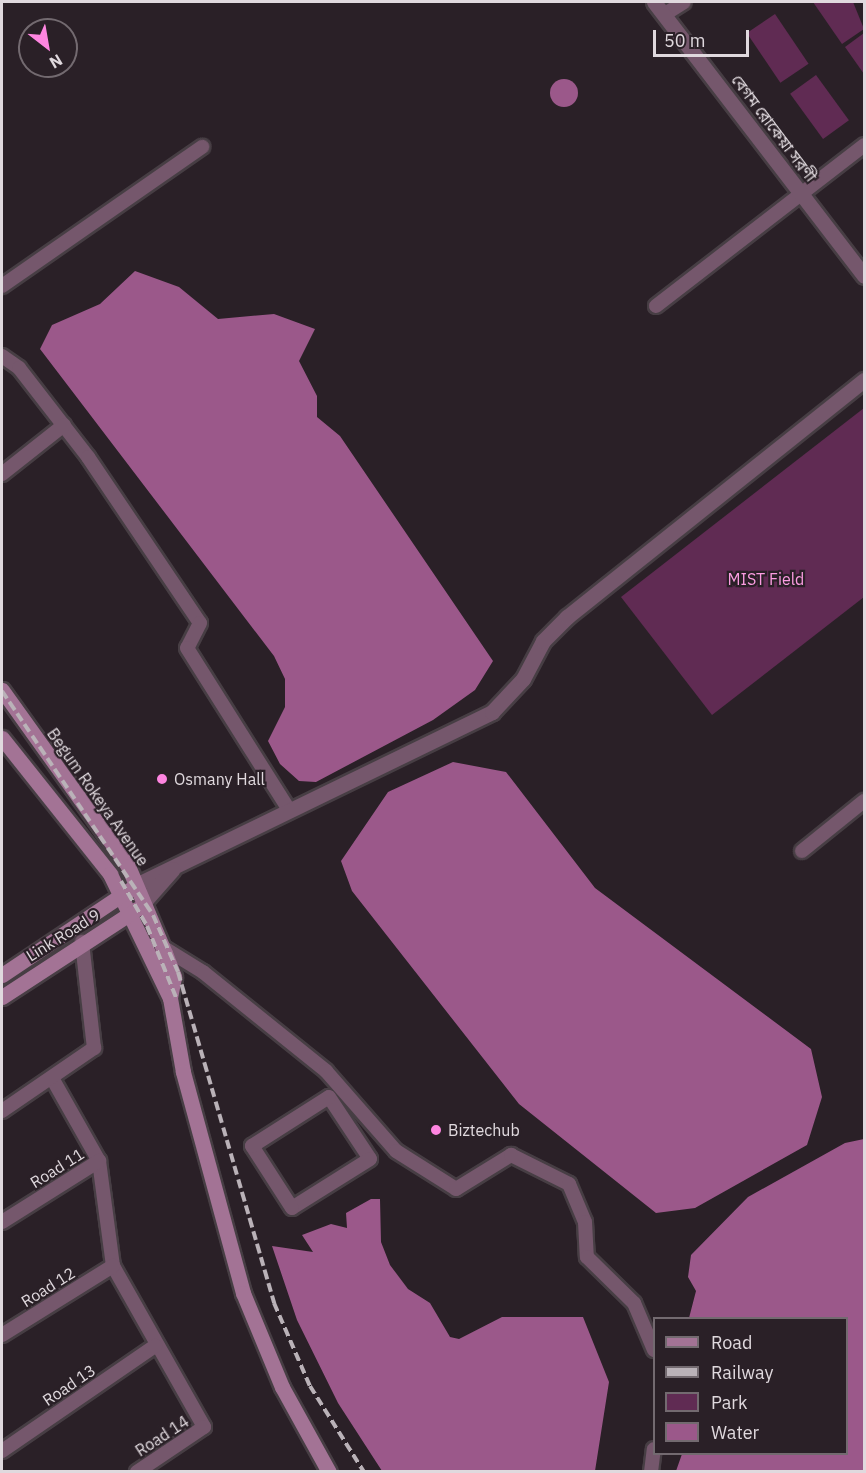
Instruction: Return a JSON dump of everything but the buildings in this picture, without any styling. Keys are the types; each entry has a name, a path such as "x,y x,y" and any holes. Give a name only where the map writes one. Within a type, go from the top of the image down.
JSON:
{"main road":[{"name":"Begum Rokeya Avenue","path":"2,690 128,866 164,948 174,977 170,998"},
{"name":"Begum Rokeya Avenue","path":"2,738 110,874 170,998"},
{"name":"Link Road 9","path":"2,975 136,885"},
{"name":"Link Road 9","path":"2,997 82,942 131,915 143,903"},
{"path":"170,998 183,1072 252,1322 299,1422 328,1472"}],"street":[{"name":"বেগম রোকেয়া সরণী","path":"654,2 864,276"},
{"path":"665,14 684,2"},
{"path":"656,306 864,145"},
{"path":"2,286 202,147"},
{"path":"2,356 20,368 64,425 200,623 187,648 287,807"},
{"path":"136,885 172,869 287,807 440,741 492,712 524,679 543,640 567,617 864,380"},
{"path":"2,474 64,425"},
{"path":"802,851 864,801"},
{"path":"143,903 172,869"},
{"path":"2,1111 94,1048 82,942"},
{"path":"164,948 203,972 296,1046 396,1150 456,1189 511,1155 569,1184 585,1222 587,1257 634,1303 653,1348"},
{"path":"52,1078 99,1161 113,1266 154,1346"},
{"path":"328,1097 349,1126 370,1159 292,1208 252,1146 328,1097"},
{"path":"349,1126 364,1115"},
{"name":"Road 11","path":"2,1222 99,1161"},
{"name":"Road 12","path":"2,1335 113,1266"},
{"name":"Road 14","path":"137,1472 204,1427 154,1346"},
{"name":"Road 13","path":"2,1451 154,1346"},
{"path":"651,1472 653,1455"}],"green space":[{"path":"813,2 853,2 864,29 842,44"},
{"path":"775,14 809,64 780,83 747,33"},
{"path":"864,33 864,74 845,47"},
{"path":"816,75 849,120 823,139 790,94"},
{"name":"MIST Field","path":"864,408 864,597 712,715 621,597"}],"water":[{"path":"564,79 574,83 578,93 574,103 564,107 554,103 550,93 554,83"},
{"path":"135,271 179,287 218,319 274,314 315,329 299,361 317,396 317,417 340,436 493,661 475,690 433,720 316,782 299,781 280,764 268,741 285,707 285,679 274,656 40,349 52,325 100,304"},
{"path":"453,762 506,772 595,888 811,1049 822,1097 807,1145 695,1208 656,1213 519,1104 352,891 341,861 388,792"},
{"path":"864,1139 864,1471 676,1471 682,1455 848,1455 848,1317 689,1317 696,1291 688,1277 691,1255 748,1197 845,1143"},
{"path":"371,1199 380,1199 381,1242 390,1265 408,1289 430,1303 450,1337 459,1339 502,1317 583,1317 609,1382 595,1471 382,1471 338,1403 297,1320 272,1246 313,1252 302,1235 331,1224 347,1228 346,1213"}],"railway":[{"path":"2,691 153,915 178,972 274,1303 310,1386 364,1472"},
{"path":"121,881 147,926 177,1000"}],"place":[{"name":"Osmany Hall","path":"162,779"},
{"name":"Biztechub","path":"436,1130"}]}
